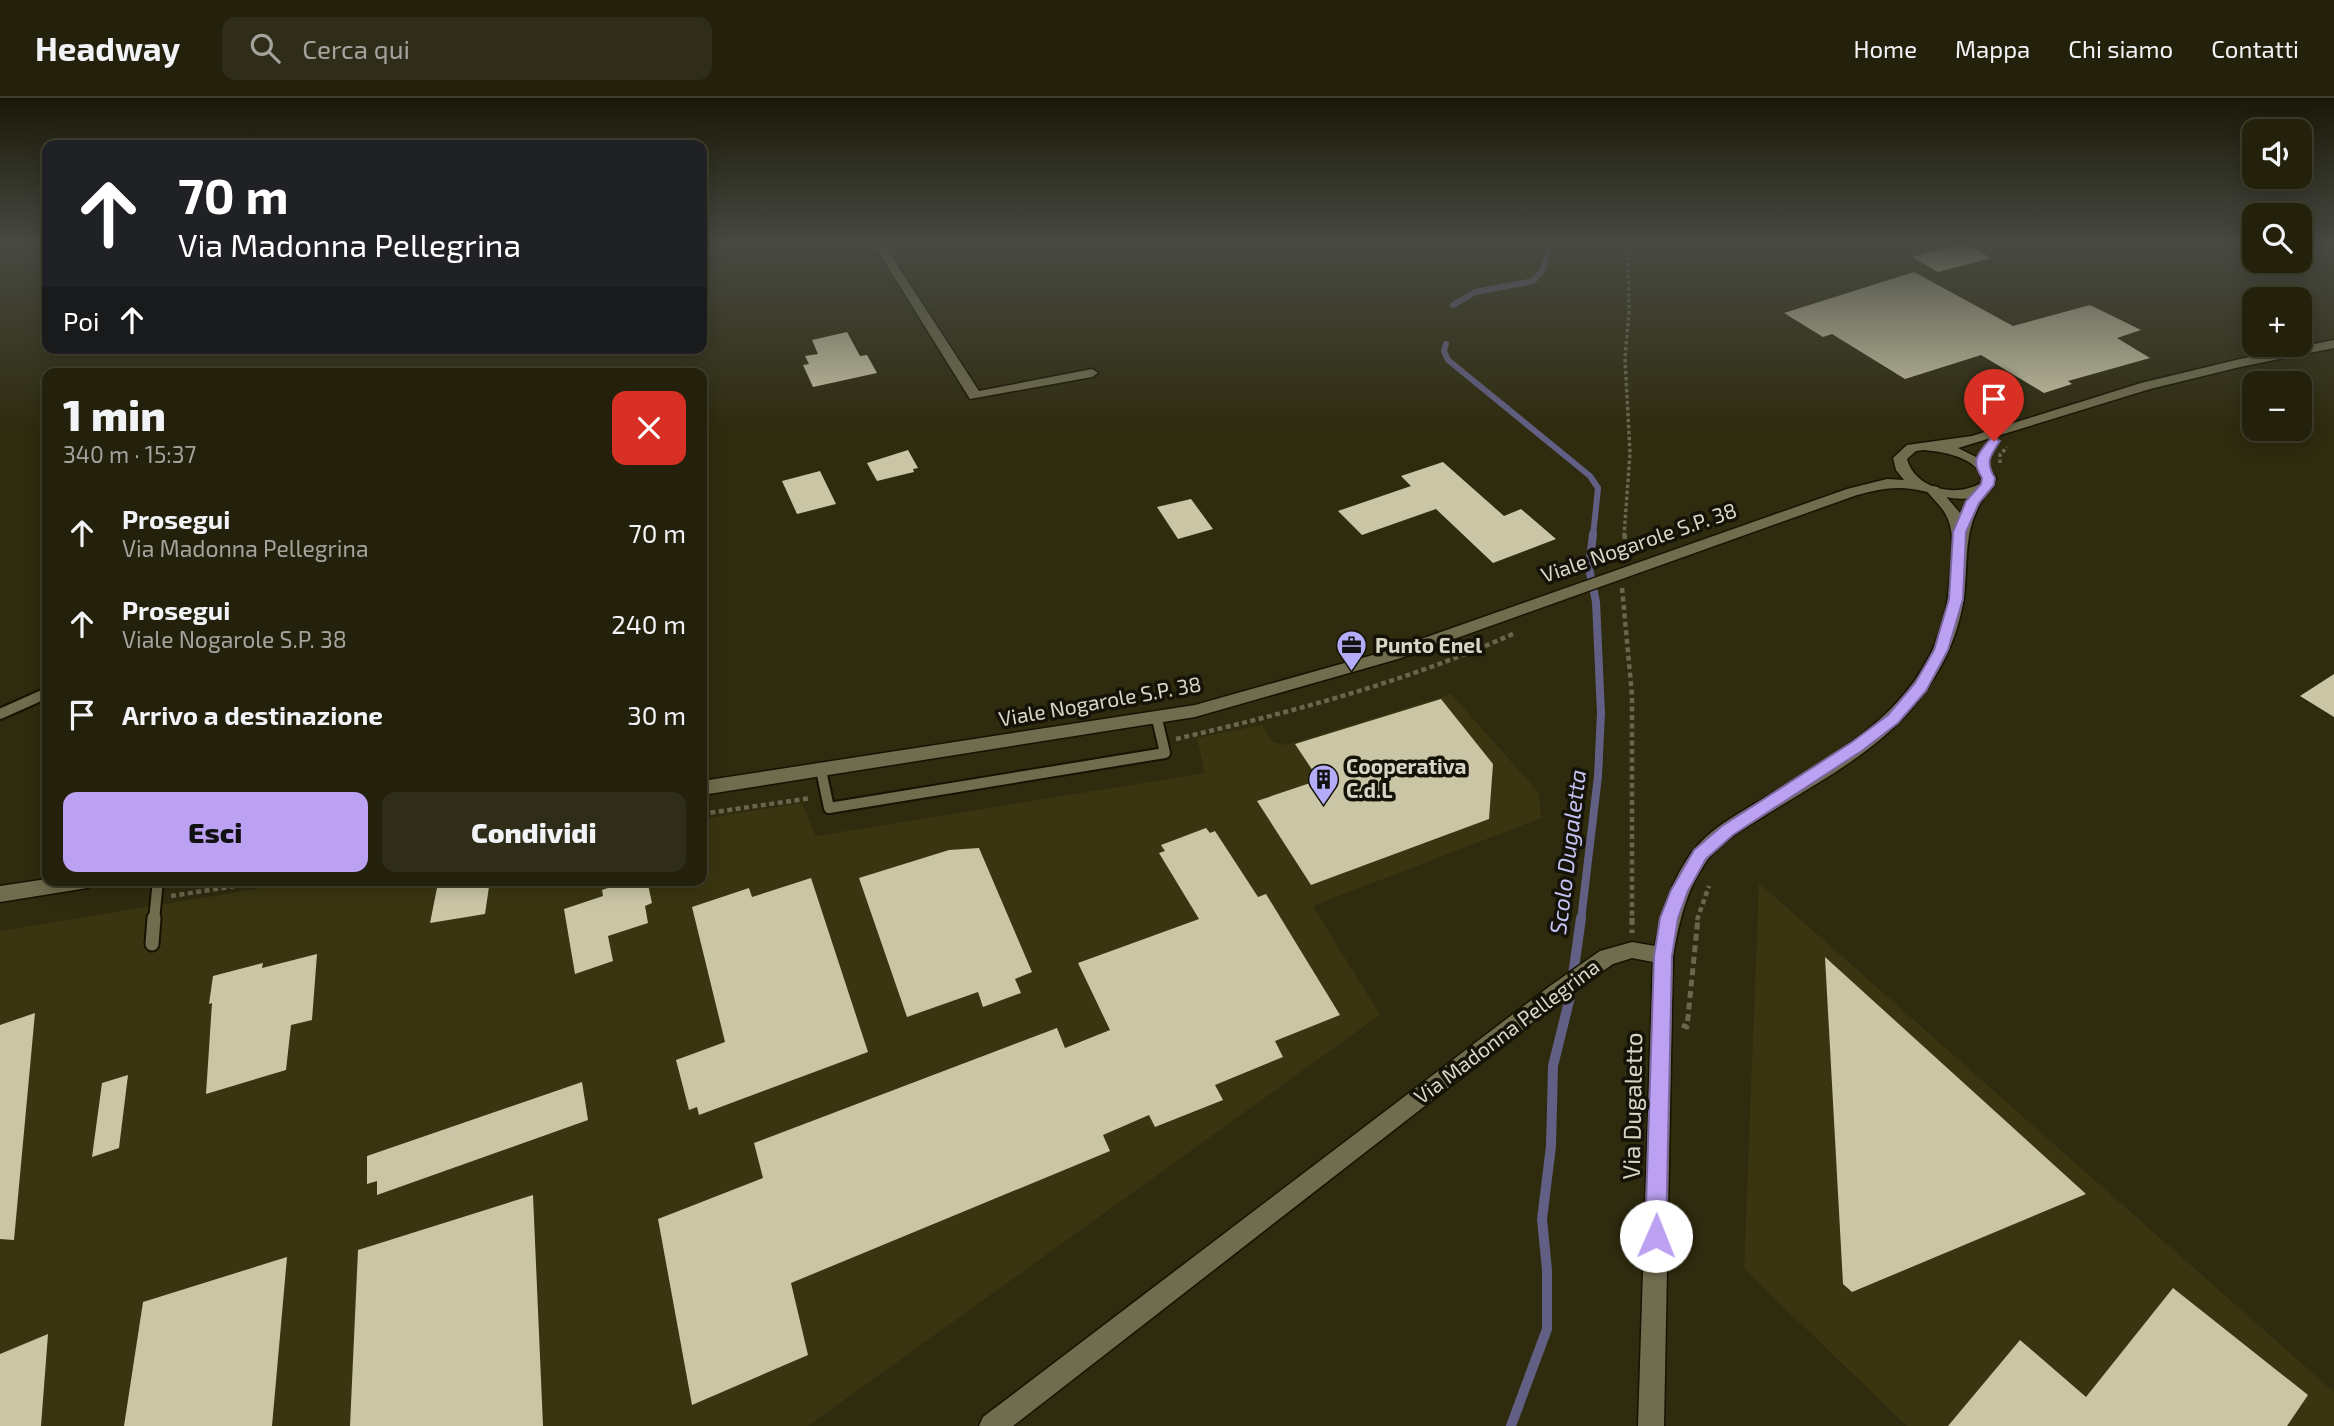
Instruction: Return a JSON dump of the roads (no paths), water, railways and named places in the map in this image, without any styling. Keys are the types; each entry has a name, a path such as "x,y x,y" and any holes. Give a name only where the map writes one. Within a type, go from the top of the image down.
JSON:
{"street":[{"path":"917,305 975,396 1092,373"},
{"name":"Viale Nogarole S.P. 38","path":"1852,492 1912,448 1936,447 2007,433 2084,404 2180,376 2334,344"},
{"name":"Viale Nogarole S.P. 38","path":"707,787 1195,711 1392,655 1852,492 1887,483 1957,495 1981,491 1988,485 1989,478 1982,467 1987,449 2007,433"},
{"path":"1936,447 1965,454 1982,467"},
{"path":"1663,956 1669,918 1680,890 1700,855 1727,831 1884,726 1921,687 1941,650 1956,599 1959,532 1952,511 1905,474 1900,466 1900,458"},
{"path":"1959,532 1973,501 1981,491"},
{"path":"0,894 50,886"},
{"name":"Via Madonna Pellegrina","path":"992,1426 1557,992 1607,957 1632,950 1663,956"},
{"name":"Via Dugaletto","path":"1651,1426 1663,956"}],"lane":[{"path":"0,714 42,696"},
{"path":"821,770 829,808 1165,753 1157,719"},
{"path":"152,944 158,886"}],"waterway":[{"name":"Scolo Dugaletta","path":"1446,344 1444,351 1448,360 1590,476 1598,488 1593,536"},
{"name":"Scolo Dugaletta","path":"1581,920 1598,776 1601,713 1596,602 1589,568 1593,534"},
{"name":"Scolo Dugaletta","path":"1511,1426 1547,1329 1547,1270 1542,1219 1551,1146 1553,1066 1570,997 1581,918"}],"place":[{"name":"Punto Enel","path":"1352,673"},
{"name":"Cooperativa C.d.L","path":"1323,806"}]}
